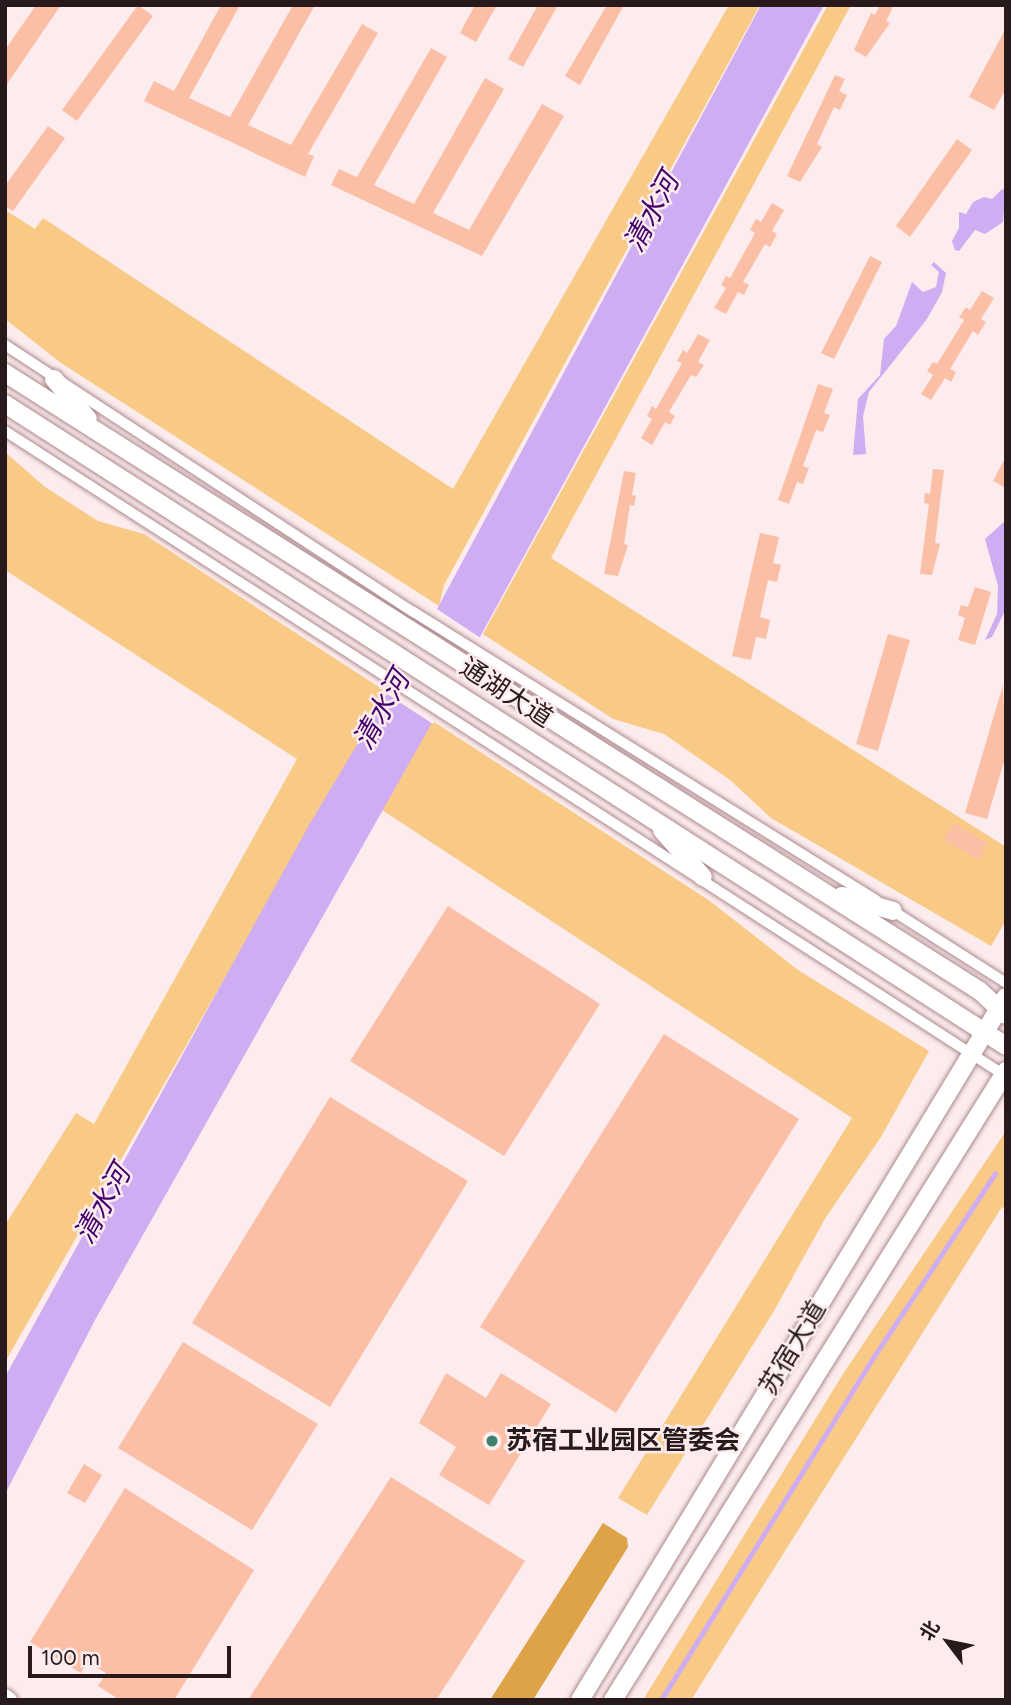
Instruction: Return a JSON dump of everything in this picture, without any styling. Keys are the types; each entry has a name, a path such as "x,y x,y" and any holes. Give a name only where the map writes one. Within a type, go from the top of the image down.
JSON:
{"main road":[{"name":"通湖大道","path":"5,373 99,433 408,619 542,717 823,890 1003,1007"},
{"path":"54,379 99,433"},
{"name":"通湖大道","path":"5,404 533,739 1006,1046"},
{"path":"648,814 703,877"},
{"path":"823,890 893,911"},
{"name":"苏宿大道","path":"580,1700 985,1032 1003,1007"},
{"name":"苏宿大道","path":"613,1700 1005,1073"}],"street":[{"path":"5,345 408,619 551,698 1006,983"},
{"path":"5,431 1005,1073"}],"shaded area":[{"path":"729,5 760,5 444,585 439,606 61,363 5,319 5,210 35,229 43,218 453,489"},
{"path":"828,5 851,5 551,558 1006,847 1006,920 991,946 771,818 730,780 664,734 613,719 483,634"},
{"path":"5,452 45,487 98,521 144,534 388,693 5,1362 5,1225 76,1113 94,1124 297,759 5,570"},
{"path":"431,720 710,901 798,970 929,1051 881,1137 826,1217 774,1311 647,1515 618,1498 852,1118 382,810"},
{"path":"1006,1131 1006,1209 1002,1207 691,1700 643,1700 843,1374"},
{"path":"603,1523 627,1538 628,1547 533,1700 490,1700"}],"water":[{"name":"清水河","path":"761,5 824,5 468,659 95,1320 5,1494 5,1377 309,825 430,622"},
{"path":"1002,189 1006,190 1003,222 985,234 975,230 959,251 955,250 952,241 959,228 959,212 966,214 973,202 984,197 992,199"},
{"path":"934,262 946,273 942,292 927,319 869,392 863,416 866,454 853,455 858,399 880,375 884,339 896,326 912,282 923,292 936,287 939,272 931,265"},
{"path":"1006,520 1004,613 992,637 985,640 997,614 998,586 985,539"}],"pier":[{"path":"434,607 482,639 433,724 384,692"}],"building":[{"path":"36,5 61,5 5,87 5,50"},
{"path":"138,5 153,16 77,121 62,110"},
{"path":"221,5 240,5 189,98 230,117 293,5 315,5 248,125 291,145 362,24 378,33 308,154 314,156 305,177 144,101 154,81 174,91"},
{"path":"475,5 497,5 476,42 460,33"},
{"path":"538,5 558,5 523,67 508,59"},
{"path":"607,5 624,5 580,85 565,76"},
{"path":"880,5 894,5 886,21 890,23 866,57 854,50 871,13 875,15"},
{"path":"1006,28 1006,89 994,110 969,97"},
{"path":"431,48 447,57 374,185 414,204 485,78 504,89 433,213 469,230 542,104 564,116 482,256 331,185 339,169 357,177"},
{"path":"835,75 845,79 839,91 847,95 840,110 834,107 817,144 822,147 800,182 787,176"},
{"path":"48,126 65,138 13,211 5,206 5,186"},
{"path":"957,139 972,150 910,237 896,226"},
{"path":"772,203 784,210 772,231 777,234 770,247 765,244 743,282 749,285 744,295 738,292 726,314 714,308 726,288 721,285 726,276 730,278 755,233 750,230 756,219 761,222"},
{"path":"870,256 882,262 834,359 821,353"},
{"path":"982,291 994,298 981,319 986,322 978,335 973,331 950,369 956,372 951,382 945,378 931,400 921,394 933,375 927,371 933,362 937,364 964,320 959,317 966,307 970,310"},
{"path":"698,334 710,340 698,362 704,365 696,377 691,375 669,412 675,416 670,425 665,422 652,445 641,438 652,419 647,416 652,406 656,409 682,363 677,361 683,350 687,353"},
{"path":"818,384 833,389 824,413 830,415 823,432 816,430 803,466 809,468 803,484 797,482 789,504 778,500"},
{"path":"1006,456 1006,488 993,481"},
{"path":"933,469 944,470 935,543 940,544 932,575 920,574 929,504 924,503 925,493 930,494"},
{"path":"624,471 636,473 632,495 636,496 634,506 630,505 624,544 628,545 618,576 604,574"},
{"path":"760,533 779,537 773,563 781,565 777,582 768,580 760,617 770,620 766,639 756,637 751,660 732,656"},
{"path":"975,587 991,592 975,645 958,640 965,618 958,615 961,605 968,607"},
{"path":"888,634 910,640 878,751 856,744"},
{"path":"1003,685 1006,755 987,819 965,813"},
{"path":"954,823 987,843 978,860 944,840"},
{"path":"448,906 600,1004 504,1156 350,1061"},
{"path":"664,1034 799,1119 616,1413 480,1327"},
{"path":"330,1097 468,1181 330,1407 192,1323"},
{"path":"183,1342 318,1424 252,1530 118,1448"},
{"path":"446,1373 486,1398 501,1373 551,1404 489,1505 439,1475 456,1447 419,1423"},
{"path":"84,1464 102,1475 85,1503 67,1493"},
{"path":"391,1477 525,1561 459,1665 436,1700 248,1700"},
{"path":"125,1488 254,1570 174,1700 120,1700 98,1686 106,1673 87,1662 81,1673 30,1642"}],"waterway":[{"path":"661,1700 873,1358 995,1174"}],"place":[{"name":"苏宿工业园区管委会","path":"492,1441"}]}
